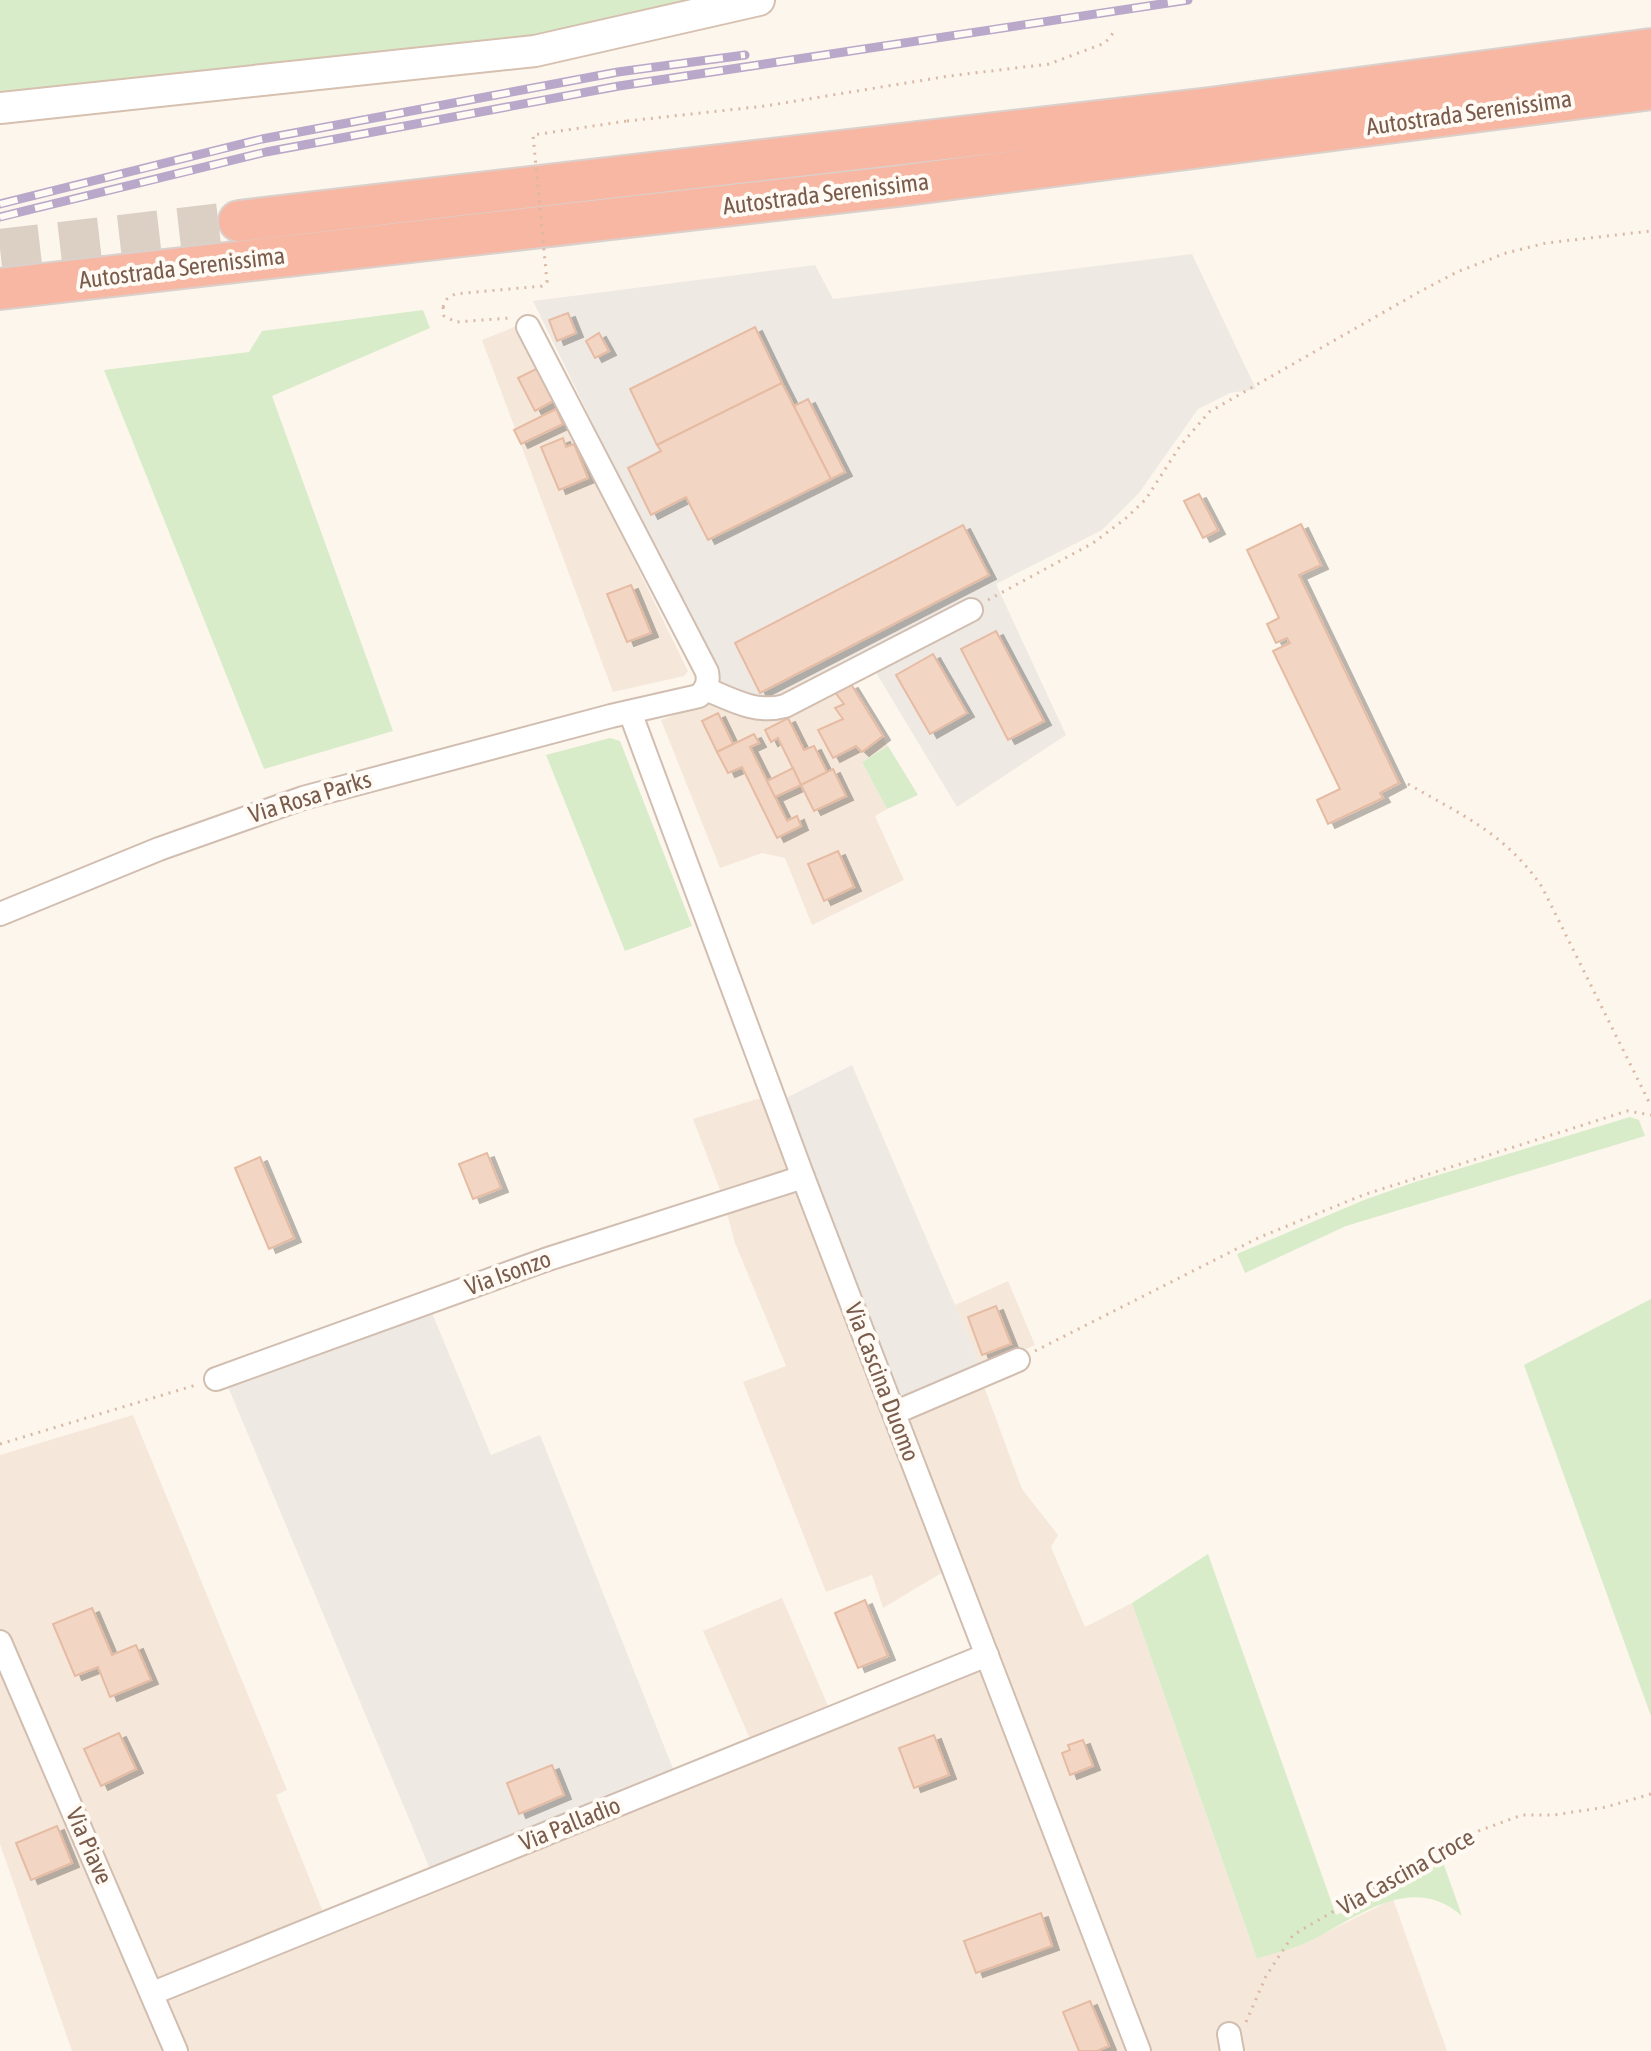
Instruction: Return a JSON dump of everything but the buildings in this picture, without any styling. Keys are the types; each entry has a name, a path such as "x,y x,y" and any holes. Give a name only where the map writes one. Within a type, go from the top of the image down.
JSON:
{"highway":[{"name":"Autostrada Serenissima","path":"239,221 1194,110 1651,49"},
{"name":"Autostrada Serenissima","path":"0,289 898,186 1651,89"}],"street":[{"path":"0,108 535,51 759,0"},
{"path":"519,322 707,672 706,689 769,711 785,706 971,610"},
{"name":"Via Rosa Parks","path":"0,914 159,849 303,798 699,696 706,689"},
{"name":"Via Cascina Duomo","path":"630,712 803,1177 1139,2051"},
{"name":"Via Isonzo","path":"216,1379 545,1260 803,1177"},
{"path":"894,1413 1018,1360"},
{"name":"Via Piave","path":"0,1642 176,2051"},
{"name":"Via Palladio","path":"153,1993 987,1655"}],"path":[{"path":"519,322 456,322 447,320 443,307 447,299 455,294 542,286 547,282 533,135 765,106 949,76 1049,64 1105,43 1113,33"},
{"path":"971,610 1093,543 1125,519 1146,499 1180,446 1209,412 1419,292 1457,272 1506,253 1546,243 1651,231"},
{"path":"1408,784 1496,835 1530,869 1542,887 1651,1106"},
{"path":"1018,1360 1260,1237 1363,1195 1627,1111 1651,1115"},
{"path":"0,1444 216,1379"},
{"name":"Via Cascina Croce","path":"1234,2040 1266,1976 1293,1935 1459,1838 1522,1815 1554,1815 1606,1807 1651,1794"}],"shaded area":[{"path":"1192,254 1256,389 1230,393 1198,409 1139,493 1102,530 996,584 1066,735 957,807 863,651 761,702 717,682 533,301 815,265 833,299"},
{"path":"519,325 688,671 684,676 613,692 482,340"},
{"path":"839,663 888,746 862,762 887,809 875,816 904,880 812,925 785,858 762,853 720,868 661,720 706,704 717,682 761,702"},
{"path":"852,1065 982,1368 898,1405 780,1101"},
{"path":"757,1099 780,1101 978,1370 1022,1489 1058,1535 1051,1547 1085,1627 1132,1603 1257,1959 1305,1943 1393,1899 1447,2051 72,2051 0,1844 0,1455 133,1415 287,1790 276,1795 323,1912 751,1741 703,1631 782,1598 831,1713 979,1654 948,1569 883,1608 872,1575 826,1592 743,1382 786,1366 735,1243 722,1195 693,1119"},
{"path":"1008,1281 1035,1345 982,1368 955,1305"},
{"path":"430,1308 491,1455 540,1435 674,1771 430,1869 226,1382"}],"green space":[{"path":"0,0 730,0 490,46 0,94"},
{"path":"423,310 430,328 272,396 393,731 264,769 104,370 249,352 262,331"},
{"path":"610,738 620,741 692,926 625,951 546,755"},
{"path":"888,746 918,795 887,809 862,762"},
{"path":"1630,1117 1639,1120 1645,1136 1346,1226 1245,1273 1237,1254 1364,1200 1415,1182"},
{"path":"1651,1299 1651,1716 1524,1365"},
{"path":"1208,1554 1336,1915 1443,1862 1462,1916 1443,1903 1424,1898 1405,1898 1367,1911 1304,1944 1257,1959 1132,1603"}],"tunnel":[{"path":"0,249 239,221"}],"railway":[{"path":"0,217 266,152 619,86 1188,0"},
{"path":"0,204 262,139 618,72 745,55"}]}
